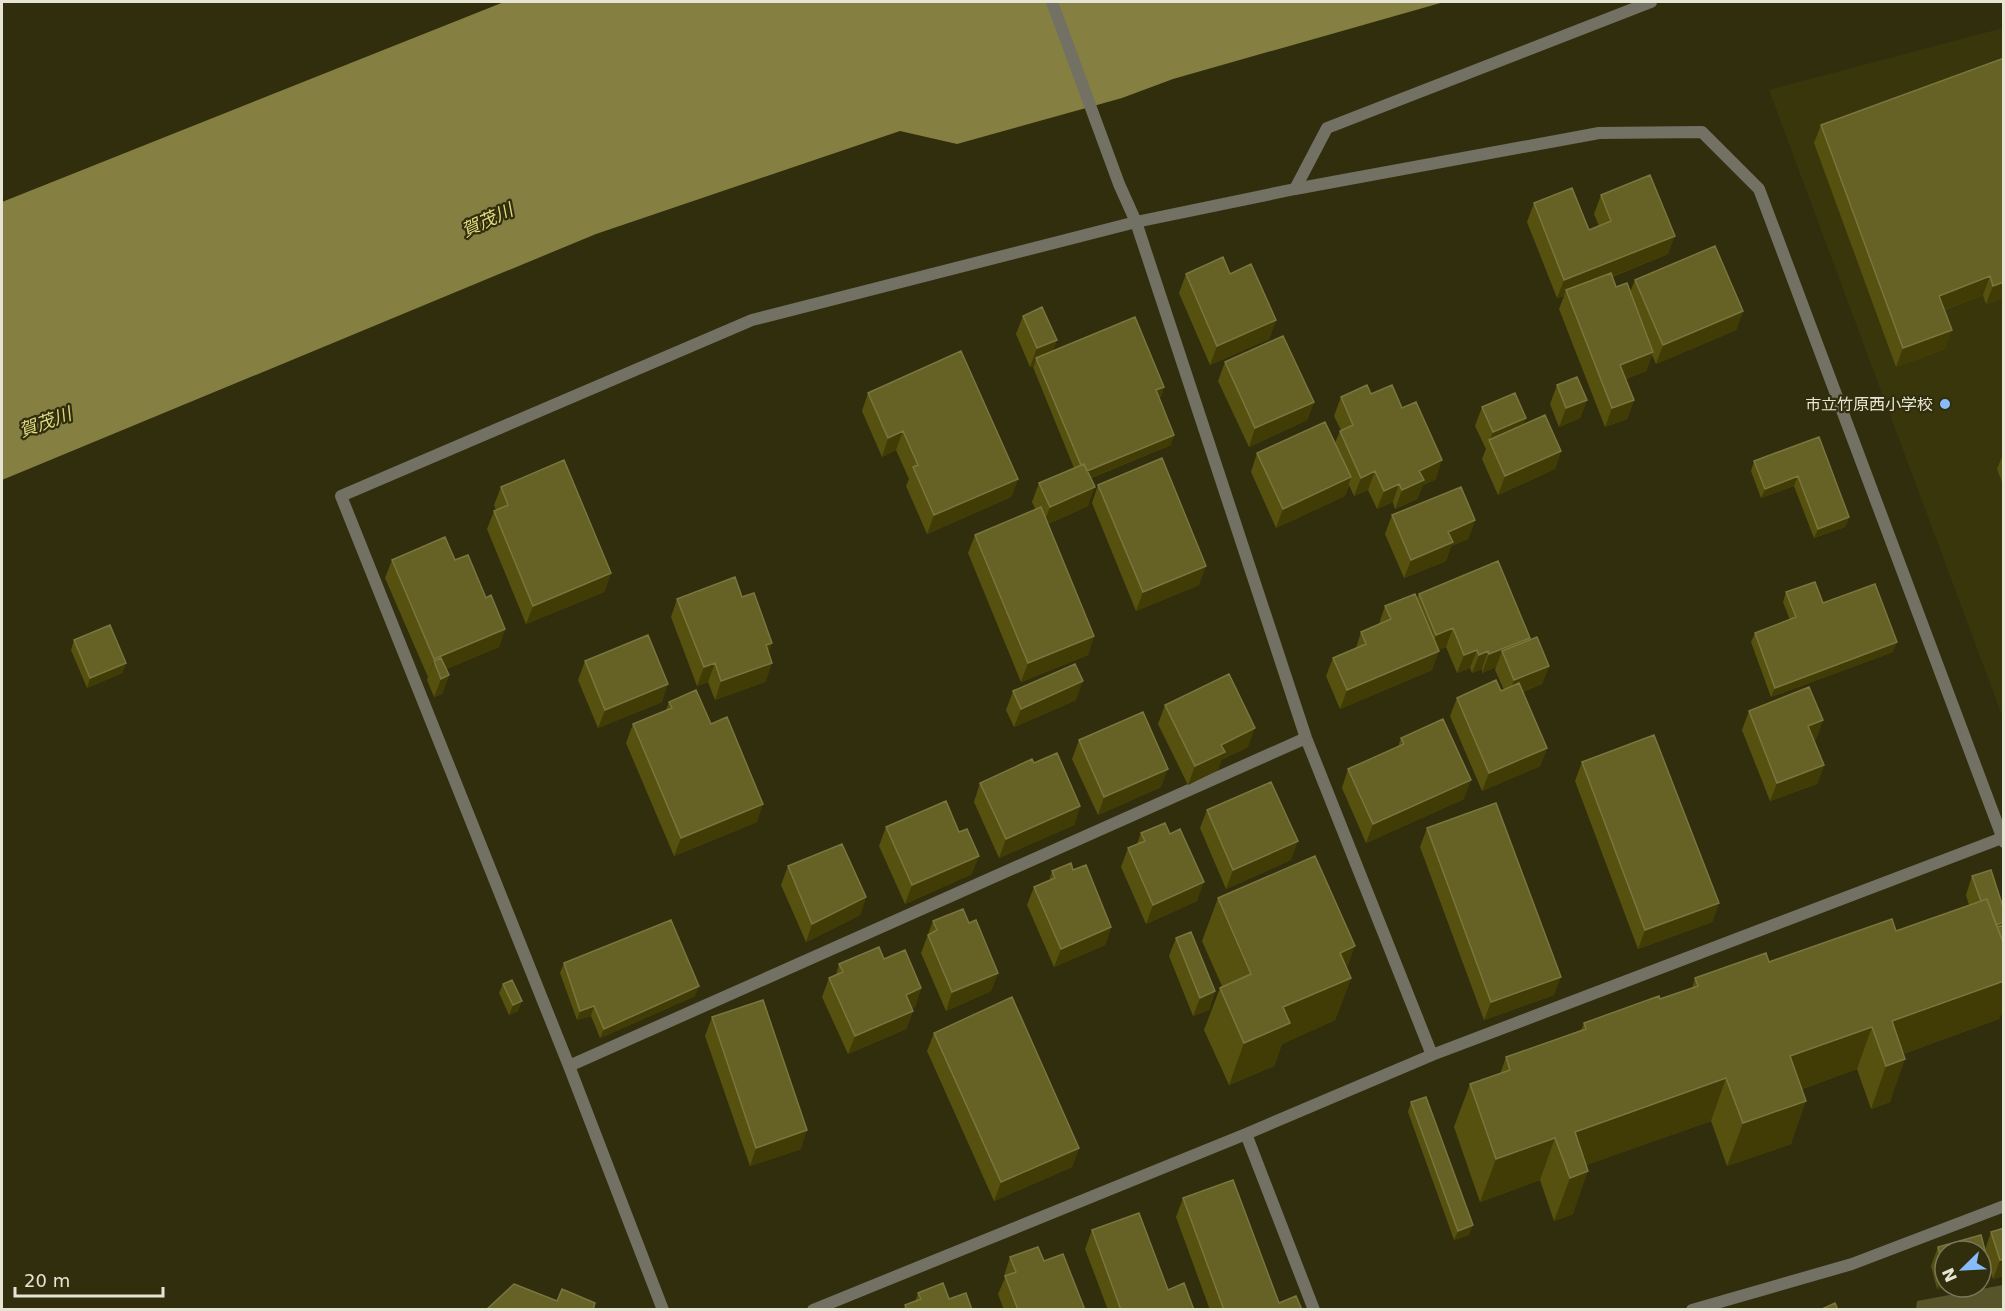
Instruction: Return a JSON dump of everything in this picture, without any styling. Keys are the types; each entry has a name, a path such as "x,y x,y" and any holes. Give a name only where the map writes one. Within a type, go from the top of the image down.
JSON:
{"street":[{"path":"1052,2 1119,184 1136,222 1306,738 1432,1055"},
{"path":"1295,189 1328,128 1651,2"},
{"path":"663,1310 569,1066 341,496 752,320 1136,222 1295,189 1599,133 1702,132 1759,189 2003,840 1432,1055 1246,1134 813,1310"},
{"path":"569,1066 1306,738"},
{"path":"1246,1134 1314,1310"},
{"path":"1692,1310 1852,1264 2004,1206"}],"shaded area":[{"name":"市立竹原西小学校","path":"2003,28 2003,718 1769,90"},
{"path":"2003,1285 2003,1309 1916,1309 1917,1301 1933,1298 1993,1299 1993,1287"}],"water":[{"name":"賀茂川","path":"504,2 1444,2 1173,79 1122,98 957,144 900,131 596,234 2,480 2,202"}],"building":[{"path":"2004,58 2004,282 1993,286 1990,276 1939,296 1952,330 1903,348 1821,125"},
{"path":"1650,175 1675,236 1564,280 1534,203 1572,188 1589,230 1611,221 1601,195"},
{"path":"1715,246 1743,311 1663,345 1635,280"},
{"path":"1223,257 1230,274 1251,264 1276,320 1217,346 1186,274"},
{"path":"1611,273 1616,287 1627,283 1653,352 1620,365 1634,400 1612,408 1566,290"},
{"path":"1042,307 1057,340 1037,348 1023,316"},
{"path":"1135,317 1164,387 1156,390 1174,435 1087,471 1084,464 1081,465 1036,358"},
{"path":"1283,336 1314,402 1255,428 1225,362"},
{"path":"961,351 1018,479 934,515 913,467 918,465 903,431 888,438 868,393"},
{"path":"1577,377 1587,400 1566,408 1557,385"},
{"path":"1367,385 1371,394 1392,385 1402,408 1416,402 1442,460 1419,471 1424,480 1402,490 1399,484 1384,491 1375,471 1361,478 1340,431 1353,425 1341,397"},
{"path":"1515,393 1526,418 1493,432 1482,407"},
{"path":"1545,415 1561,451 1505,476 1489,440"},
{"path":"1325,422 1351,477 1283,509 1257,453"},
{"path":"1819,437 1849,517 1818,529 1798,476 1765,489 1754,461"},
{"path":"1162,458 1206,566 1143,592 1098,485"},
{"path":"564,460 611,573 533,606 494,511 508,505 501,487"},
{"path":"1084,464 1095,487 1050,507 1039,483"},
{"path":"1461,487 1475,520 1448,532 1453,542 1411,560 1392,515"},
{"path":"1041,507 1094,636 1028,663 975,535"},
{"path":"445,537 455,560 468,555 486,598 491,595 505,629 434,659 392,560"},
{"path":"1498,561 1530,638 1489,654 1488,651 1479,655 1477,650 1464,655 1453,628 1436,635 1419,594"},
{"path":"735,577 742,597 754,593 772,643 766,645 772,663 721,681 715,663 704,667 677,599"},
{"path":"1815,582 1823,603 1875,584 1897,642 1775,688 1755,633 1796,617 1786,592"},
{"path":"1415,594 1439,651 1347,690 1333,658 1366,644 1361,632 1391,619 1385,606"},
{"path":"110,625 126,663 90,678 74,640"},
{"path":"648,635 668,684 605,710 585,661"},
{"path":"1537,637 1549,666 1514,680 1502,651"},
{"path":"441,658 449,675 441,679 434,661"},
{"path":"1075,664 1083,681 1021,709 1013,691"},
{"path":"1229,674 1255,728 1221,745 1225,752 1195,766 1165,705"},
{"path":"1496,680 1501,691 1519,683 1547,748 1489,773 1457,698"},
{"path":"1809,687 1823,720 1808,726 1824,765 1777,783 1749,711"},
{"path":"696,690 711,724 727,717 763,804 681,838 633,724 672,708 669,702"},
{"path":"1143,712 1168,769 1104,797 1079,740"},
{"path":"1443,719 1471,780 1373,824 1348,769 1404,744 1401,738"},
{"path":"1654,735 1719,903 1645,930 1582,762"},
{"path":"1057,753 1080,806 1006,839 980,783 1032,759 1034,763"},
{"path":"1271,782 1298,841 1233,870 1207,810"},
{"path":"946,801 959,832 967,829 979,856 912,885 886,827"},
{"path":"1496,803 1561,977 1491,1002 1427,828"},
{"path":"1165,823 1170,834 1180,829 1204,882 1153,905 1128,848 1145,841 1141,833"},
{"path":"842,844 866,897 812,924 788,866"},
{"path":"1315,856 1355,946 1340,953 1351,978 1283,1007 1290,1023 1244,1043 1220,988 1251,974 1218,898"},
{"path":"1071,863 1073,870 1086,865 1111,927 1061,949 1034,887 1055,878 1052,871"},
{"path":"1991,870 2004,910 2004,922 1996,925 1987,899 1981,901 1972,876"},
{"path":"1987,899 2004,945 2004,981 1892,1021 1905,1059 1886,1066 1872,1027 1790,1056 1806,1101 1743,1123 1726,1078 1575,1132 1588,1171 1570,1178 1555,1138 1496,1159 1470,1084 1510,1070 1506,1057 1586,1029 1584,1023 1659,996 1660,999 1698,986 1695,978 1766,953 1769,962 1892,919 1896,931"},
{"path":"963,909 969,923 976,920 998,973 952,992 928,935 937,930 933,921"},
{"path":"671,920 699,986 604,1029 594,1006 580,1011 564,963"},
{"path":"2004,925 2004,945 1997,927"},
{"path":"1191,932 1215,991 1200,998 1176,938"},
{"path":"879,947 884,959 905,950 921,988 906,995 913,1011 855,1036 829,978 843,972 839,964"},
{"path":"512,980 522,1001 513,1005 503,984"},
{"path":"1012,997 1079,1148 1001,1182 934,1033"},
{"path":"763,1000 807,1130 756,1148 712,1017"},
{"path":"1426,1097 1473,1225 1458,1231 1411,1102"},
{"path":"1233,1180 1279,1303 1296,1296 1302,1310 1224,1310 1183,1198"},
{"path":"1139,1213 1168,1290 1184,1283 1194,1310 1121,1310 1092,1230"},
{"path":"2004,1228 2004,1259 2000,1260 1991,1232"},
{"path":"1981,1235 1982,1239 1967,1239"},
{"path":"1038,1247 1044,1261 1063,1254 1085,1310 1018,1310 1005,1276 1016,1272 1010,1257"},
{"path":"943,1283 949,1299 966,1293 972,1310 907,1310 905,1305 921,1299 918,1293"},
{"path":"514,1284 557,1301 562,1289 595,1303 593,1310 486,1310"},
{"path":"1835,1303 1838,1310 1820,1310"}],"place":[{"name":"市立竹原西小学校","path":"1945,404"}]}
